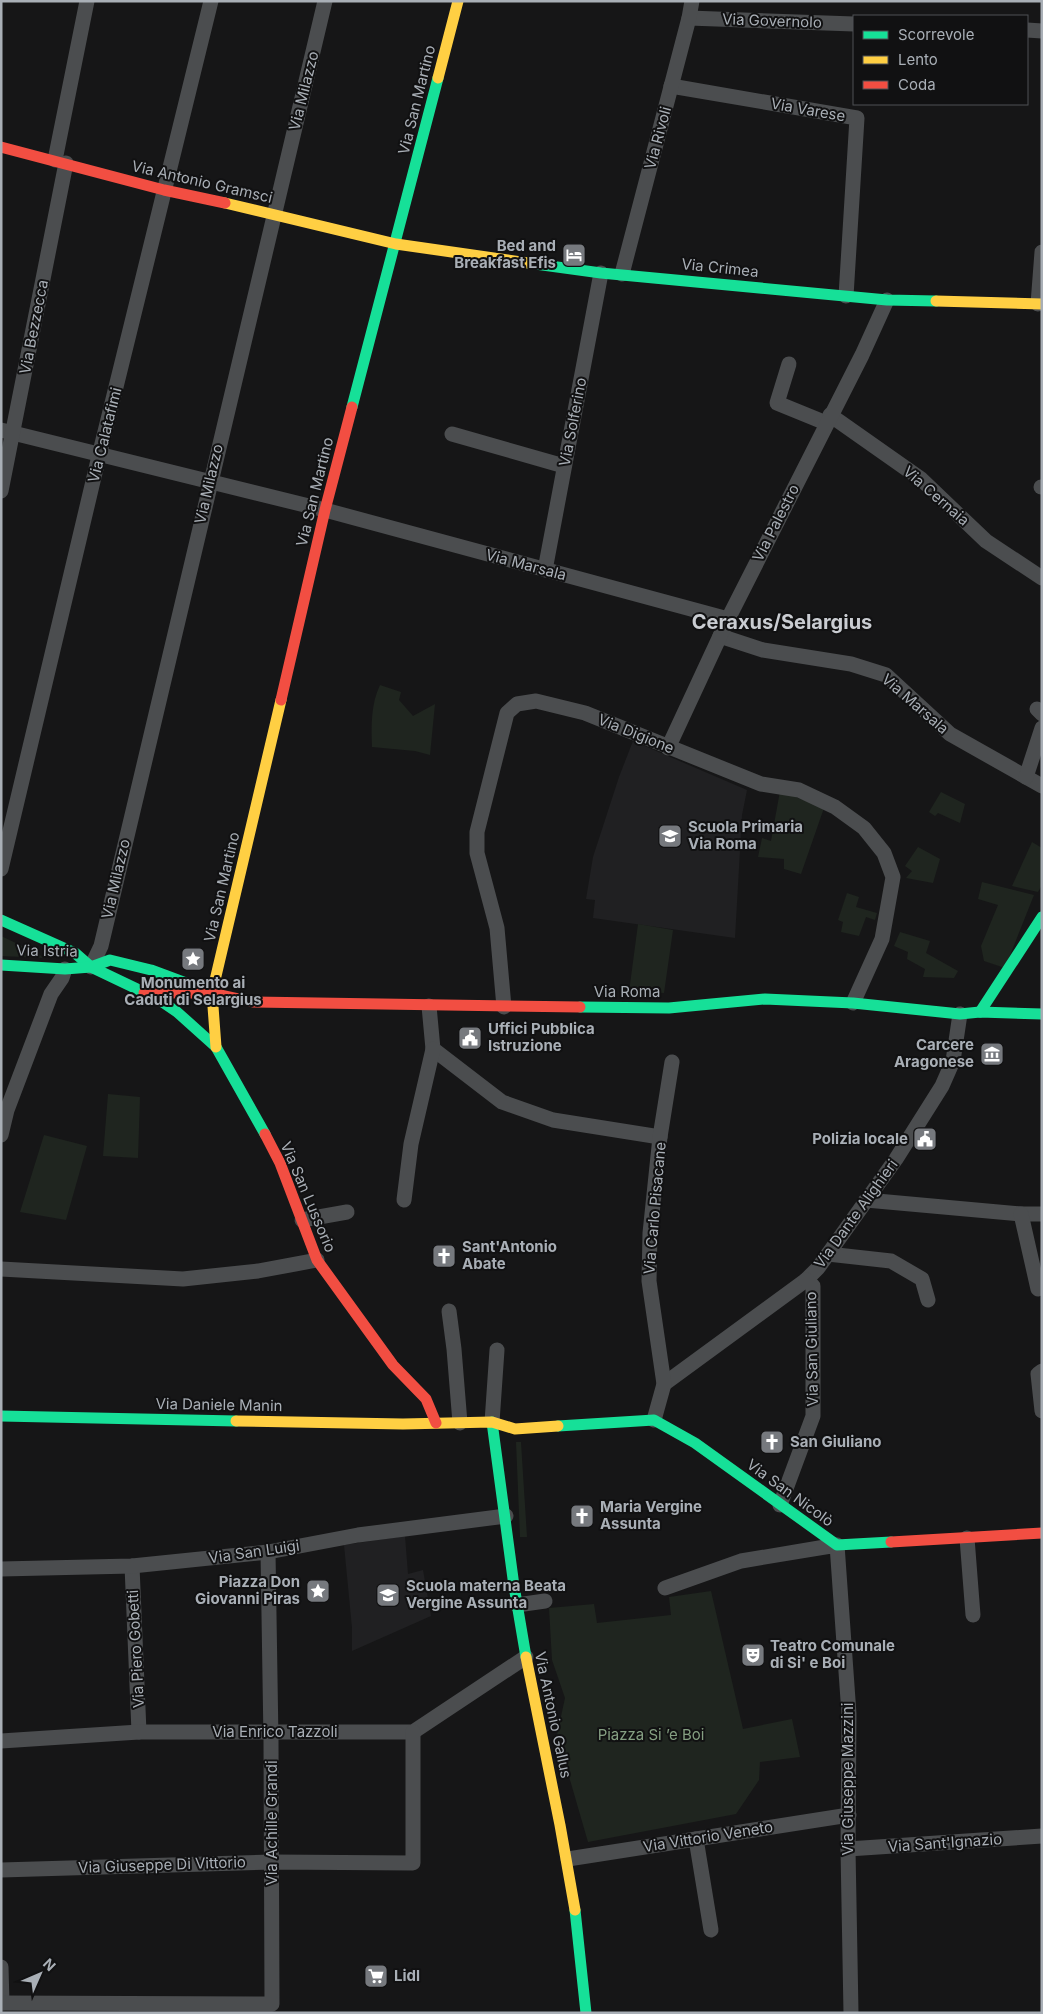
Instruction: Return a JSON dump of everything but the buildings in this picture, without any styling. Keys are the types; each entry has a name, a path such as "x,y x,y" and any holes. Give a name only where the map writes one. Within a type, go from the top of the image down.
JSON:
{"street":[{"name":"Via Bezzecca","path":"1,491 8,432 61,162 87,1"},
{"name":"Via Calatafimi","path":"1,869 99,456 211,1"},
{"name":"Via Milazzo","path":"91,967 103,936 325,1"},
{"name":"Via San Martino","path":"216,1047 212,994 325,510 458,1"},
{"name":"Via Rivoli","path":"622,274 692,1"},
{"name":"Via Governolo","path":"689,18 853,24"},
{"path":"1028,30 1042,31"},
{"name":"Via Varese","path":"671,86 857,118 846,296"},
{"name":"Via Antonio Gramsci","path":"1,147 164,190 274,214 396,244"},
{"name":"Via Crimea","path":"396,244 602,273 887,300 1040,304"},
{"path":"1040,304 1042,252"},
{"name":"Via Solferino","path":"545,570 602,273"},
{"name":"Via Palestro","path":"668,748 728,619 862,355 887,300"},
{"name":"Via Cernaia","path":"789,364 777,403 828,419 922,479 986,541 1042,578"},
{"name":"Via Marsala","path":"8,432 99,456 325,510 728,619"},
{"path":"452,434 564,466"},
{"name":"Via Marsala","path":"720,636 763,650 851,664 886,675 950,734 1042,786"},
{"name":"Via Digione","path":"504,1007 497,928 477,853 477,832 507,713 517,704 536,701 585,713 761,784 799,790 835,807 864,828 884,853 892,877 882,939 853,1003"},
{"path":"1026,777 1042,728"},
{"path":"980,1012 1042,917"},
{"path":"1,920 75,953 91,967 144,993 177,1012 216,1047"},
{"name":"Via Istria","path":"1,965 65,969 91,967 110,960 151,970 188,982 212,994"},
{"path":"1,1135 7,1110 44,1012 51,994 62,978 65,969"},
{"path":"144,993 212,994"},
{"name":"Via Roma","path":"212,994 252,1002 504,1007 676,1007 766,1000 853,1003 960,1014 980,1012 1042,1014"},
{"path":"404,1200 411,1144 434,1049 429,1006"},
{"name":"Via Dante Alighieri","path":"664,1384 806,1280 828,1254 896,1159 942,1086 953,1062 960,1014"},
{"name":"Via San Lussorio","path":"216,1047 256,1116 280,1163 317,1260 393,1365 426,1399 436,1423"},
{"path":"434,1049 502,1102 553,1120 660,1137"},
{"name":"Via Carlo Pisacane","path":"664,1384 649,1281 650,1233 660,1137 672,1062"},
{"path":"866,1200 1021,1214 1042,1214"},
{"path":"302,1220 348,1212"},
{"path":"1021,1214 1038,1290"},
{"path":"828,1254 891,1261 922,1279 928,1300"},
{"path":"1,1268 183,1279 258,1271 317,1260"},
{"name":"Via San Giuliano","path":"780,1505 813,1416 814,1286 806,1280"},
{"path":"449,1311 460,1423"},
{"path":"492,1422 497,1350"},
{"path":"1042,1371 1038,1374 1042,1411"},
{"path":"654,1420 664,1384"},
{"name":"Via Daniele Manin","path":"1,1416 403,1424 492,1422 515,1429 654,1420"},
{"name":"Via San Nicolò","path":"654,1420 695,1443 836,1545 1042,1533"},
{"name":"Via Antonio Gallus","path":"492,1422 517,1605 568,1859 584,1968 586,2013"},
{"name":"Via San Luigi","path":"1,1569 132,1566 268,1552 358,1536 506,1516"},
{"path":"967,1538 973,1615"},
{"path":"665,1588 741,1561 836,1545"},
{"name":"Via Giuseppe Mazzini","path":"836,1545 849,1714 848,1849 851,2013"},
{"name":"Via Achille Grandi","path":"2,2003 272,2004 268,1552"},
{"name":"Via Piero Gobetti","path":"132,1566 140,1732"},
{"path":"517,1605 545,1601"},
{"path":"413,1732 526,1656"},
{"name":"Via Enrico Tazzoli","path":"1,1741 140,1732 413,1732"},
{"name":"Via Giuseppe Di Vittorio","path":"1,1870 272,1862 413,1862 413,1732"},
{"name":"Via Vittorio Veneto","path":"568,1859 849,1815"},
{"name":"Via Sant'Ignazio","path":"848,1849 1042,1836"},
{"path":"696,1839 711,1930"},
{"path":"1,1967 2,2003"}],"shaded area":[{"name":"Scuola Primaria Via Roma","path":"633,741 747,790 742,815 735,938 593,918 595,900 586,899 593,857"},
{"name":"Scuola materna Beata Vergine Assunta","path":"405,1536 408,1574 423,1570 431,1616 352,1651 352,1628 344,1545"}],"green space":[{"path":"380,685 401,692 399,700 413,716 435,704 430,755 415,751 372,747 372,715"},
{"path":"780,791 824,808 801,874 784,869 784,859 758,857 762,838 771,841"},
{"path":"941,792 965,804 960,823 938,813 935,816 929,812"},
{"path":"1032,842 1042,848 1042,885 1038,892 1012,886"},
{"path":"918,847 940,859 933,883 906,878 912,871 905,866"},
{"path":"982,882 1034,895 1005,968 984,961 981,946 998,905 978,899"},
{"path":"847,893 859,897 856,907 877,913 875,920 866,917 859,936 841,932 843,922 838,920"},
{"path":"638,924 673,930 664,993 629,992"},
{"path":"900,932 930,941 926,953 958,971 954,978 923,977 925,969 907,959 908,952 894,946"},
{"path":"1,936 39,954 43,958 1,956"},
{"path":"108,1094 140,1097 138,1158 103,1156"},
{"path":"44,1135 87,1146 66,1220 20,1212"},
{"path":"516,1442 521,1442 527,1537 520,1537"},
{"name":"Piazza Si ’e Boi","path":"711,1591 743,1729 792,1719 800,1757 760,1762 759,1780 736,1814 588,1842 557,1735 565,1698 552,1660 549,1608 594,1604 597,1623 671,1615 669,1597"}],"traffic: fast":[{"path":"352,407 438,78"},
{"path":"528,263 601,273 887,300 936,301"},
{"path":"980,1012 1042,917"},
{"path":"1,920 75,953 91,967 158,999 177,1012 216,1047 265,1134"},
{"path":"1,965 65,969 91,967 110,960 151,970 202,989"},
{"path":"580,1007 669,1008 765,999 853,1003 960,1014 980,1012 1042,1014"},
{"path":"1,1416 236,1421"},
{"path":"558,1426 654,1420 695,1443 837,1545 891,1542"},
{"path":"492,1422 514,1586 526,1657"},
{"path":"575,1910 586,2013"}],"traffic: slow":[{"path":"438,78 458,1"},
{"path":"225,203 396,244 528,263"},
{"path":"936,301 1042,304"},
{"path":"216,1047 212,993 281,700"},
{"path":"236,1421 403,1424 492,1422 515,1429 558,1426"},
{"path":"526,1657 575,1910"}],"traffic: jam":[{"path":"1,147 164,190 225,203"},
{"path":"281,700 325,510 352,407"},
{"path":"144,993 212,993 253,1002 580,1007"},
{"path":"265,1134 280,1163 317,1260 393,1365 426,1399 436,1423"},
{"path":"891,1542 1042,1533"}],"place":[{"name":"Bed and Breakfast Efis","path":"574,255"},
{"name":"Scuola Primaria Via Roma","path":"670,836"},
{"name":"Monumento ai Caduti di Selargius","path":"193,959"},
{"name":"Uffici Pubblica Istruzione","path":"470,1038"},
{"name":"Carcere Aragonese","path":"992,1054"},
{"name":"Polizia locale","path":"925,1139"},
{"name":"Sant'Antonio Abate","path":"444,1256"},
{"name":"San Giuliano","path":"772,1442"},
{"name":"Maria Vergine Assunta","path":"582,1516"},
{"name":"Piazza Don Giovanni Piras","path":"318,1591"},
{"name":"Scuola materna Beata Vergine Assunta","path":"388,1595"},
{"name":"Teatro Comunale di Si' e Boi","path":"753,1655"},
{"name":"Lidl","path":"376,1976"}],"district":[{"name":"Ceraxus/Selargius","path":"782,622"}]}
